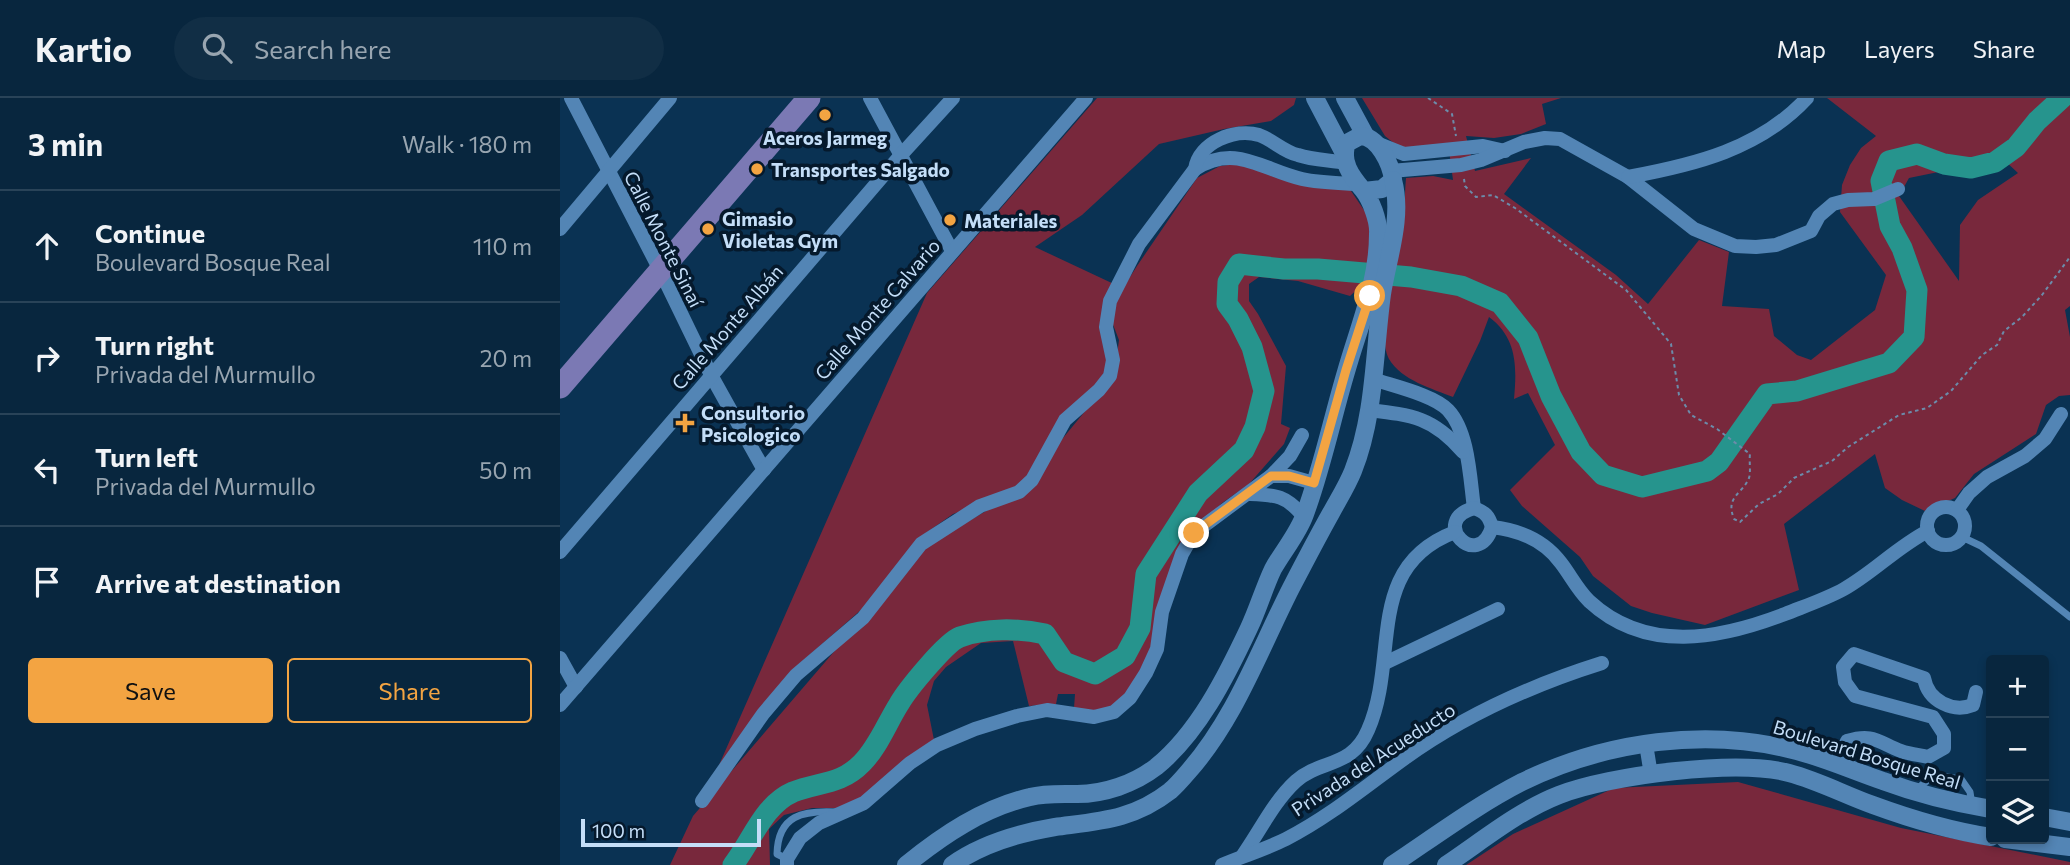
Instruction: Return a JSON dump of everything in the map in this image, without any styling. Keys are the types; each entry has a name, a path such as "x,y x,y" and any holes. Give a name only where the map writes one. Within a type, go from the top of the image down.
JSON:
{"main road":[{"path":"560,387 809,98"}],"street":[{"name":"Calle Monte Sinaí","path":"571,98 711,375 764,470"},
{"path":"560,229 670,98"},
{"path":"870,98 952,251"},
{"name":"Calle Monte Albán","path":"560,552 900,156 953,98"},
{"name":"Calle Monte Calvario","path":"560,705 1086,98"},
{"path":"1315,98 1385,234"},
{"path":"952,865 993,842 1054,827 1119,819 1137,812 1169,792 1213,741 1248,678 1265,638 1353,473 1363,440 1373,379 1376,297 1385,234 1397,218 1397,197 1385,158 1369,138 1345,98"},
{"path":"1628,177 1665,170 1735,149 1776,127 1807,98"},
{"path":"1195,169 1196,161 1206,149 1231,135 1258,135 1295,155 1345,159"},
{"path":"1345,159 1345,148 1350,139 1369,138 1404,154 1483,146 1505,151"},
{"path":"702,801 763,714 796,676 863,618 921,544 981,506 1019,492 1032,480 1065,420 1099,390 1110,376 1113,360 1106,327 1110,301 1139,244 1195,169 1205,162 1229,157 1244,158 1290,176 1382,189 1392,175 1461,165 1524,142 1545,138 1560,139 1628,177 1694,229 1735,246 1756,247 1776,245 1811,231 1819,216 1832,204 1887,194"},
{"path":"1290,176 1287,168 1289,160 1295,155"},
{"path":"906,865 961,824 999,807 1031,797 1097,793 1123,785 1153,770 1178,748 1197,720 1249,627 1273,569 1304,517 1346,370 1376,297"},
{"path":"1373,379 1448,410 1459,429 1468,459 1474,509 1483,511 1492,527 1489,537 1480,544 1470,545 1460,541 1455,531"},
{"path":"1416,418 1422,397"},
{"path":"1368,410 1403,414 1446,432 1468,459"},
{"path":"1956,510 1969,493 1987,477 2025,456 2045,439 2062,414"},
{"path":"787,862 800,838 819,823 864,803 910,763 937,745 975,729 1047,710 1094,717 1114,712 1130,698 1157,649 1162,612 1182,554 1194,533 1271,476 1290,456 1302,435"},
{"path":"1271,476 1289,476 1314,483"},
{"path":"1249,494 1274,495 1291,501 1304,517"},
{"path":"1944,507 1956,510 1966,525 1962,537 1952,544 1940,544 1930,536 1929,518 1944,507"},
{"name":"Privada del Acueducto","path":"1242,856 1279,802 1298,780 1342,760 1357,748 1368,731 1379,697 1394,591 1402,571 1434,540 1455,531 1455,520 1463,511 1474,509"},
{"path":"1492,527 1509,528 1538,541 1560,561 1577,589 1601,612 1633,628 1672,638 1709,636 1747,628 1813,604 1846,588 1906,542 1928,531"},
{"path":"1385,663 1498,609"},
{"path":"1249,627 1265,638"},
{"path":"1850,767 1845,746 1847,741 1862,737 1875,738 1901,751 1928,757 1944,748 1944,734 1933,717 1855,696 1845,682 1843,667 1854,654 1924,678 1925,685 1939,702 1962,709 1973,705 1976,692"},
{"path":"560,658 576,687"},
{"name":"Privada del Acueducto","path":"1222,865 1285,839 1327,815 1406,757 1457,725 1552,679 1602,663"},
{"name":"Boulevard Bosque Real","path":"1392,865 1521,783 1589,755 1646,744 1708,739 1751,742 1850,767 1916,791 1986,808"},
{"path":"1646,744 1651,775"},
{"path":"1814,757 1845,746"},
{"path":"1446,865 1526,812 1559,795 1608,781 1710,769 1748,768 1787,773 1832,787 1873,805 1986,836"},
{"path":"2049,818 2070,822"},
{"path":"2046,844 2070,847"}],"lane":[{"path":"1962,537 1981,546 2070,617"},
{"path":"787,862 777,854 777,839 785,822 805,813 845,813"}],"path":[{"path":"1428,98 1452,114"},
{"path":"1465,186 1476,197 1493,195 1515,208 1626,290 1671,344 1679,395 1690,415 1717,429 1750,454 1749,478 1733,498 1731,512 1734,519 1740,522 1759,504 1778,494 1794,478 1832,461 1848,447 1899,415 1927,408 1951,391 1982,355 1997,345 2004,331 2022,317 2042,295 2070,257"}],"shaded area":[{"path":"1097,98 1296,98 1294,105 1271,121 1159,144 1082,215 1035,247 1116,285 1107,369 1027,479 1008,494 953,514 923,535 862,609 790,672 719,765 927,293"},
{"path":"1362,98 1561,98 1542,104 1546,124 1521,134 1494,138 1466,136 1475,171 1531,158 1504,194 1616,275 1648,304 1699,240 1729,252 1722,306 1769,309 1774,336 1797,355 1811,360 1875,310 1886,275 1840,212 1842,185 1850,165 1861,148 1876,136 1827,98 2070,98 2070,306 2065,310 2070,337 2070,395 2059,396 2046,405 2036,434 1974,474 1955,498 1925,511 1885,488 1875,454 1784,524 1799,590 1705,625 1631,606 1593,576 1580,557 1522,506 1510,490 1555,445 1528,393 1514,399 1513,354 1510,343 1498,325 1489,317 1453,397 1409,378 1389,359 1384,329 1404,210 1406,178 1433,176 1453,180 1448,143 1401,149 1385,136","holes":["1990,155 2004,160 2018,173 1978,200 1960,225 1959,281 1899,196 1909,178 1953,169 1967,159"]},
{"path":"1244,163 1349,188 1368,216 1372,243 1366,281 1350,296 1298,281 1259,277 1249,284 1249,301 1286,366 1281,424 1290,428 1284,444 1249,484 1222,503 1180,545 1151,655 1120,703 1097,713 1074,708 1075,694 1058,694 1056,704 1029,706 1013,641 981,643 946,667 934,681 927,705 934,740 866,798 842,808 812,808 784,815 769,829 770,865 670,865 693,816 923,548 1037,481 1054,449 1114,376 1119,340 1112,322 1114,302 1137,266 1197,178 1220,166"},
{"path":"1738,782 1901,828 2070,862 2070,865 1466,865 1513,834 1614,788"}],"waterway":[{"path":"733,865 766,814 783,798 793,792 838,779 862,763 873,750 910,688 937,657 960,637 1002,630 1045,634 1064,662 1095,674 1125,656 1140,628 1146,574 1198,493 1244,450 1255,427 1264,391 1252,347 1227,304 1228,282 1239,264 1411,277 1461,286 1500,303 1528,338 1551,396 1581,452 1603,475 1642,487 1707,471 1719,462 1767,394 1797,391 1889,363 1914,337 1917,290 1902,248 1890,226 1881,181 1889,161 1917,154 1944,164 1971,168 1995,162 2016,147 2037,121 2062,98"}],"place":[{"name":"Aceros Jarmeg","path":"825,115"},
{"name":"Transportes Salgado","path":"757,169"},
{"name":"Materiales","path":"950,220"},
{"name":"Gimasio Violetas Gym","path":"708,229"},
{"name":"Consultorio Psicologico","path":"685,423"}],"route":[{"path":"1194,533 1271,476 1289,476 1314,483 1370,296"}]}
